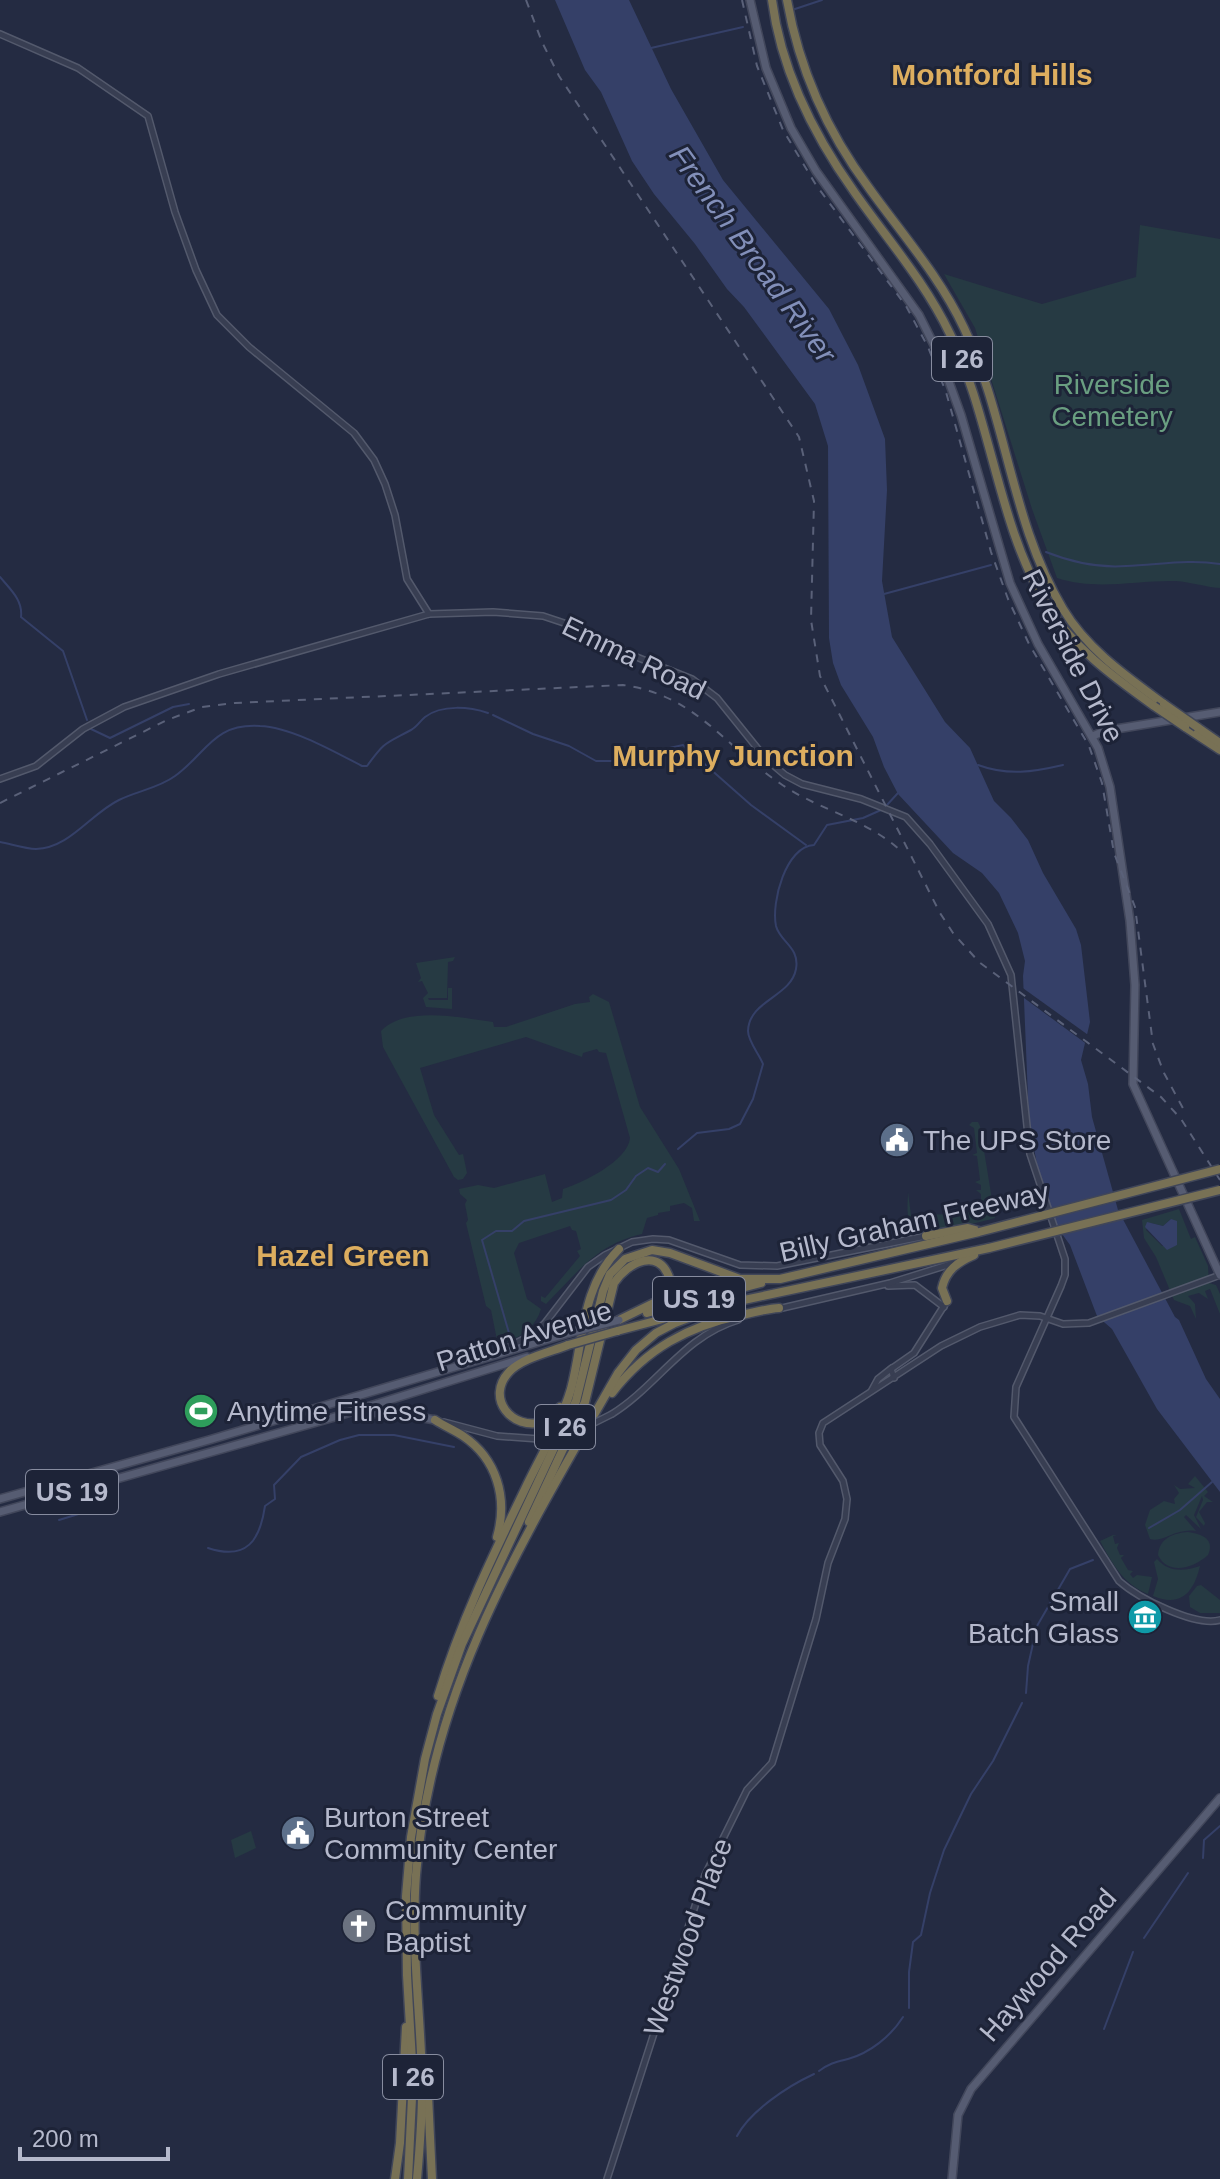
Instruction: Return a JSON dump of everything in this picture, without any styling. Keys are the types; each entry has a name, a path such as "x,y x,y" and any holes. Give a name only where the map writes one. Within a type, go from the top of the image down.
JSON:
{"highway":[{"name":"I 26","path":"772,0 794,82 821,141 856,195 919,279 956,346 973,390 1019,547 1056,619 1083,651 1154,706 1220,750"},
{"name":"I 26","path":"787,0 808,78 835,135 867,186 932,272 965,329 990,395 1034,545 1055,595 1097,651 1220,743"},
{"name":"Billy Graham Freeway","path":"408,2179 413,2078 407,1975 408,1868 417,1798 429,1743 462,1644 576,1401 603,1291 614,1268 631,1256 659,1250 740,1279 780,1279 979,1232 1220,1169"},
{"name":"Billy Graham Freeway","path":"417,2179 422,2079 414,1910 426,1800 436,1752 470,1650 523,1542 626,1361 646,1341 675,1323 725,1304 989,1248 1220,1190"},
{"path":"926,1236 968,1228 979,1232"},
{"path":"946,1304 942,1292 943,1281 957,1262 989,1248"},
{"path":"429,1743 428,1730 442,1681 470,1603 564,1407 596,1278 604,1264 619,1249"},
{"path":"523,1542 523,1535 585,1402 614,1283 625,1269 640,1261 652,1260 662,1265 670,1280 664,1298 619,1320"},
{"name":"Patton Avenue","path":"619,1320 780,1279"},
{"name":"Patton Avenue","path":"568,1345 725,1304"},
{"path":"603,1402 642,1359 681,1333 723,1319 779,1308"},
{"path":"568,1345 510,1371 501,1388 503,1405 509,1415 518,1421 533,1425 543,1422 557,1412 572,1381"},
{"path":"435,1420 470,1441 499,1481 501,1521 487,1567"},
{"path":"395,2179 404,2075 404,1982 407,1975"},
{"path":"416,1982 420,1988 425,2049 432,2179"}],"main road":[{"name":"Riverside Drive","path":"750,0 766,68 791,128 816,171 894,279 929,334 955,397 1010,583 1038,644 1093,736 1110,787 1130,921 1134,970 1133,1084 1220,1275"},
{"path":"1093,736 1104,731 1220,712"},
{"name":"Patton Avenue","path":"0,1499 619,1320"},
{"name":"Patton Avenue","path":"0,1512 338,1416 568,1345"},
{"name":"Patton Avenue","path":"338,1416 397,1413 435,1420"},
{"name":"Haywood Road","path":"952,2179 958,2115 971,2089 1220,1798"}],"street":[{"path":"0,34 78,68 148,116 175,212 196,270 217,315 248,346 365,445 395,515 407,579 429,614"},
{"name":"Emma Road","path":"0,779 36,766 83,729 124,707 219,674 429,614 517,613 543,616 570,625 692,679 729,711 766,759 785,775 802,784 875,804 906,817 973,901 988,924 1011,975 1030,1154 1065,1259 1065,1275 1014,1396 1014,1417 1119,1581 1139,1596 1197,1619 1220,1620"},
{"name":"Patton Avenue","path":"494,1354 533,1334 588,1267 619,1249 645,1239 660,1239 726,1262 755,1267 777,1266 926,1236"},
{"name":"Patton Avenue","path":"435,1420 497,1436 539,1439 580,1430 612,1414 705,1334 725,1324 779,1308 879,1286 957,1262"},
{"path":"870,1393 953,1339 980,1327 1020,1315 1040,1316 1074,1325 1099,1321 1220,1275"},
{"path":"870,1393 880,1377 914,1353 946,1304 933,1299 915,1285 879,1286"},
{"path":"932,1322 933,1299"},
{"path":"892,1367 894,1378"},
{"name":"Westwood Place","path":"607,2179 705,1875 747,1790 772,1763 816,1619 832,1552 847,1513 843,1481 820,1445 819,1433 823,1423 870,1393"}],"green space":[{"name":"Riverside Cemetery","path":"1140,225 1220,239 1220,588 1176,581 1087,584 1057,578 975,328 944,274 1042,304 1136,277"},
{"path":"455,957 448,962 447,998 428,998 448,1000 448,988 452,988 452,1009 426,1007 423,998 428,993 422,981 418,982 421,978 416,963"},
{"path":"593,994 609,1002 640,1107 679,1169 700,1221 694,1221 692,1208 684,1203 670,1206 670,1211 647,1218 642,1234 600,1252 546,1304 541,1301 541,1296 545,1298 580,1256 576,1231 570,1226 519,1243 514,1253 527,1299 541,1309 535,1322 525,1332 498,1345 466,1223 467,1200 459,1189 478,1185 494,1188 545,1174 552,1202 562,1198 563,1189 613,1163 627,1147 630,1138 606,1053 597,1049 583,1053 582,1057 526,1037 420,1068 434,1115 459,1155 463,1154 467,1173 458,1180 383,1047 381,1031 405,1018 434,1015 493,1022 494,1027 506,1027 590,1002 589,997"},
{"path":"978,1122 980,1126 995,1218 943,1229 913,1227 908,1215 908,1192 911,1215 959,1214 965,1203 967,1212 974,1215 974,1210 981,1209 981,1194 976,1190 981,1190 981,1185 975,1182 980,1180 977,1156 972,1155 977,1153 974,1128 969,1125"},
{"path":"1179,1209 1191,1239 1195,1237 1208,1266 1209,1283 1216,1285 1220,1294 1220,1314 1210,1289 1205,1291 1208,1299 1199,1293 1188,1296 1195,1304 1196,1319 1190,1306 1174,1300 1156,1257 1144,1238 1142,1220","holes":["1171,1219 1177,1231 1177,1245 1162,1246 1146,1230 1151,1223 1163,1226"]},
{"path":"1195,1476 1208,1492 1204,1496 1213,1502 1207,1502 1199,1512 1204,1526 1196,1517 1202,1496 1194,1515 1201,1529 1186,1515 1184,1517 1196,1531 1150,1539 1145,1525 1150,1510 1164,1501 1175,1504 1174,1499 1179,1493 1174,1485 1180,1489 1195,1488 1188,1484"},
{"path":"1188,1532 1206,1538 1210,1545 1208,1555 1182,1568 1162,1562 1158,1555 1161,1544 1173,1535"},
{"path":"1113,1535 1117,1535 1113,1536 1115,1544 1119,1543 1117,1548 1120,1555 1124,1555 1121,1558 1128,1570 1133,1571 1130,1574 1133,1578 1137,1575 1152,1577 1148,1594 1125,1579 1109,1557 1100,1541"},
{"path":"1157,1559 1177,1570 1200,1566 1194,1583 1185,1595 1172,1600 1153,1596 1158,1579 1154,1562"},
{"path":"1201,1585 1220,1600 1220,1613 1200,1613 1190,1607 1189,1596"},
{"path":"251,1831 256,1848 235,1858 231,1840"}],"water":[{"name":"French Broad River","path":"555,0 629,0 671,89 723,180 829,309 858,365 885,439 887,490 882,581 892,637 945,722 970,748 994,801 1028,840 1043,873 1076,929 1081,945 1090,1022 1081,1060 1092,1117 1118,1210 1179,1320 1206,1379 1220,1399 1220,1492 1157,1409 1112,1329 1097,1316 1070,1245 1057,1227 1039,1175 1029,1122 1025,961 1018,933 999,893 982,873 953,853 898,794 873,737 841,685 829,638 828,446 815,404 632,161 601,92 585,70"},
{"path":"1171,1219 1177,1221 1177,1245 1167,1250 1145,1227 1147,1222 1163,1226"}],"pier":[{"path":"1020,986 1091,1037 1088,1045 1020,995"}],"waterway":[{"path":"795,9 822,0"},
{"path":"651,48 743,27"},
{"path":"1046,552 1105,566 1185,562 1220,564"},
{"path":"884,594 991,565"},
{"path":"0,577 18,600 21,617 63,651 87,720"},
{"path":"91,729 110,738 173,707 189,704"},
{"path":"0,842 36,849 59,843 119,800 175,776 212,741 231,729 272,727 367,766 386,744 413,729 432,713 456,708 488,713"},
{"path":"493,715 533,734 569,746 596,761 611,761 683,745 751,805 806,845"},
{"path":"978,765 1020,772 1063,765"},
{"path":"886,806 898,793"},
{"path":"678,1149 697,1133 729,1129 740,1124 753,1099 763,1064 748,1035 750,1021 762,1005 787,986 796,969 795,955 778,932 775,916 778,890 788,865 804,848 814,845 827,825 863,818 881,810"},
{"path":"509,1333 482,1240 496,1231 512,1231 524,1221 611,1200 626,1190 636,1176 648,1168 658,1172 665,1164"},
{"path":"208,1548 233,1552 249,1545 259,1529 265,1506 275,1499 274,1485 301,1457 340,1440 359,1435 394,1435 454,1447"},
{"path":"1149,1528 1180,1510 1212,1482"},
{"path":"59,1520 85,1512"},
{"path":"1026,1693 1028,1666 1037,1626 1070,1569 1093,1560"},
{"path":"909,2008 913,1942 921,1935 944,1850 1022,1703"},
{"path":"1203,1858 1204,1840 1220,1826"},
{"path":"1144,1938 1188,1873"},
{"path":"1104,2029 1133,1952"},
{"path":"819,2071 872,2048 903,2017"},
{"path":"737,2136 751,2117 771,2100 814,2074"}],"railway":[{"path":"526,0 559,76 799,437 814,501 811,620 820,676 940,913 979,962 1161,1097 1181,1119 1220,1180"},
{"path":"742,0 757,66 783,130 816,185 906,306 928,347 946,392 991,552 1008,599 1029,644 1089,746 1102,783 1114,853 1135,907 1153,1044 1185,1112"},
{"path":"0,803 167,720 202,707 623,685 670,699 708,724 781,784 875,832 903,853"}],"place":[{"name":"The UPS Store","path":"897,1140"},
{"name":"Anytime Fitness","path":"201,1411"},
{"name":"Small Batch Glass","path":"1145,1617"},
{"name":"Burton Street Community Center","path":"298,1833"},
{"name":"Community Baptist","path":"359,1926"}],"district":[{"name":"Montford Hills","path":"992,74"},
{"name":"Murphy Junction","path":"733,755"},
{"name":"Hazel Green","path":"343,1255"}]}
